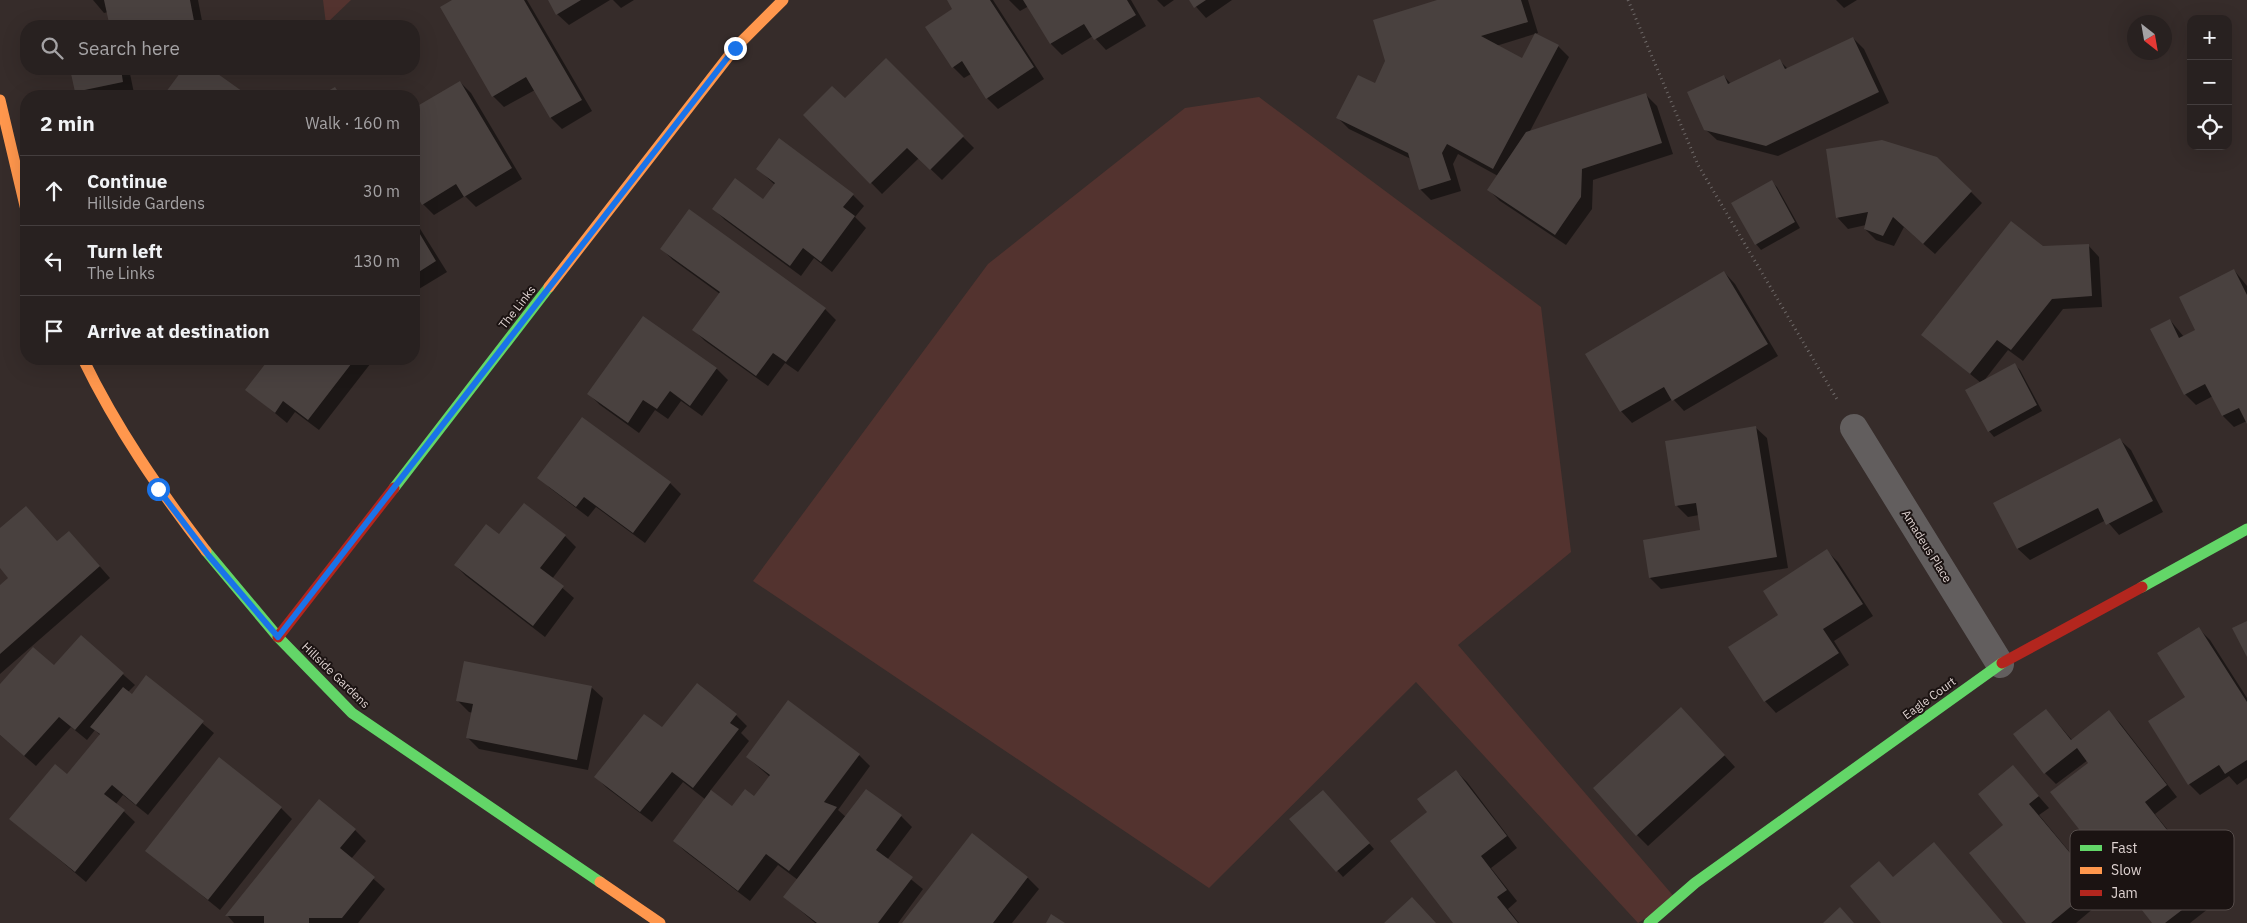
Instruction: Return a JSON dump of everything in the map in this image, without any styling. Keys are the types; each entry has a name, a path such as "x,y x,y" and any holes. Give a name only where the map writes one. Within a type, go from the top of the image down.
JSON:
{"street":[{"name":"The Links","path":"278,637 735,48 783,0"},
{"path":"0,100 20,185"},
{"name":"Hillside Gardens","path":"86,365 102,398 158,489 209,556 278,637 352,713 660,923"},
{"name":"Amadeus Place","path":"1854,428 2000,664"},
{"name":"Eagle Court","path":"1649,923 1694,883 2000,664 2247,529"}],"path":[{"path":"1628,0 1698,165 1854,428"}],"shaded area":[{"path":"323,0 351,0 330,20 326,20"},
{"path":"1259,97 1541,307 1571,552 1458,645 1676,899 1638,923 1416,682 1209,888 753,581 988,264 1185,108"}],"building":[{"path":"104,0 190,0 194,20 108,20"},
{"path":"452,0 524,0 582,100 550,118 526,77 492,97 440,7"},
{"path":"548,0 581,0 556,15"},
{"path":"947,0 990,0 1034,67 986,99 962,61 952,68 925,27 952,9"},
{"path":"1023,0 1127,0 1136,15 1094,40 1084,24 1050,44"},
{"path":"1189,0 1206,0 1194,8"},
{"path":"1437,0 1521,0 1528,22 1481,36 1522,58 1535,33 1559,45 1493,169 1447,144 1442,153 1451,180 1419,190 1408,153 1336,118 1358,75 1375,83 1385,61 1373,20"},
{"path":"1853,37 1879,92 1766,146 1704,130 1687,92 1724,75 1728,84 1780,59 1785,69"},
{"path":"886,58 964,136 930,170 907,148 870,184 803,115 832,86 845,98"},
{"path":"71,75 122,75 123,82 85,90 75,90"},
{"path":"179,75 219,75 240,90 167,90"},
{"path":"460,81 512,168 464,197 456,184 422,205 420,202 420,104"},
{"path":"1646,93 1662,143 1582,169 1581,197 1555,235 1487,190 1526,132"},
{"path":"779,138 854,194 843,207 855,216 821,262 803,248 790,266 712,209 735,178 763,199 775,183 756,169"},
{"path":"1882,140 1937,157 1972,191 1923,244 1893,217 1883,236 1864,229 1868,212 1836,218 1826,149"},
{"path":"1772,180 1795,222 1755,245 1731,203"},
{"path":"689,209 826,308 786,362 773,353 756,376 692,330 720,292 660,249"},
{"path":"2011,221 2043,246 2089,244 2092,296 2052,299 2011,350 1997,340 1970,374 1921,335"},
{"path":"420,234 436,261 420,271"},
{"path":"2234,269 2247,295 2247,424 2239,408 2222,416 2205,384 2184,395 2150,329 2170,319 2179,338 2195,330 2179,297"},
{"path":"1724,271 1768,344 1672,401 1664,387 1620,412 1585,354"},
{"path":"643,316 717,368 690,406 670,391 657,409 643,400 628,423 587,394"},
{"path":"2015,363 2037,405 1988,432 1965,390"},
{"path":"264,365 350,365 308,420 283,401 275,413 245,390"},
{"path":"582,417 671,482 633,533 584,497 576,507 537,478"},
{"path":"1756,426 1777,557 1649,578 1643,540 1700,530 1696,503 1675,506 1665,441"},
{"path":"2120,438 2153,501 2106,525 2098,508 2017,549 1993,503"},
{"path":"524,503 566,535 540,568 564,586 533,626 454,565 486,524 499,534"},
{"path":"26,506 57,541 69,531 100,566 0,654 0,585 8,578 0,568 0,528"},
{"path":"1827,549 1863,604 1823,629 1839,653 1764,702 1728,647 1778,615 1763,591"},
{"path":"2247,621 2247,657 2232,628"},
{"path":"2199,627 2247,702 2247,760 2225,774 2219,765 2188,785 2148,721 2185,697 2157,653"},
{"path":"81,635 124,673 75,730 59,717 24,756 0,735 0,684 33,647 54,665"},
{"path":"464,661 592,686 577,760 466,738 473,704 456,701"},
{"path":"146,675 204,721 136,805 112,785 104,794 125,810 75,872 9,819 55,764 67,774 100,734 90,727 123,687 132,694"},
{"path":"697,683 737,714 730,723 739,729 693,788 672,772 640,812 594,777 644,714 662,727"},
{"path":"788,700 860,754 824,802 837,807 789,871 766,854 738,891 673,841 711,790 732,806 745,789 754,796 770,775 746,757"},
{"path":"1681,707 1725,755 1636,836 1593,788"},
{"path":"2046,709 2071,740 2109,710 2167,785 2145,802 2167,830 2080,830 2050,792 2088,763 2077,748 2044,774 2013,734"},
{"path":"219,757 282,807 208,900 145,851"},
{"path":"2013,765 2039,796 2029,804 2070,853 2070,907 2051,923 2026,923 1969,853 2003,825 1978,794"},
{"path":"1456,770 1507,836 1481,856 1507,890 1497,897 1518,923 1453,923 1390,841 1427,812 1417,799"},
{"path":"866,789 902,815 876,850 913,877 878,923 817,923 783,897"},
{"path":"1323,790 1370,843 1336,872 1289,819"},
{"path":"319,799 356,829 340,848 375,877 342,918 309,918 309,923 264,923 264,916 225,916"},
{"path":"972,833 1028,877 993,923 902,923"},
{"path":"1934,842 2003,923 1881,923 1850,886 1879,861 1893,877"},
{"path":"1412,897 1436,923 1384,923"},
{"path":"1840,907 1854,923 1823,923"},
{"path":"2142,910 2182,910 2165,923 2152,923"},
{"path":"1051,914 1065,923 1046,923"}],"traffic: fast":[{"path":"394,488 549,287"},
{"path":"2142,587 2247,529"},
{"path":"206,551 278,637 352,713 600,882"},
{"path":"1649,923 1695,883 2002,663"}],"traffic: slow":[{"path":"549,287 735,48 783,0"},
{"path":"0,100 20,185"},
{"path":"86,365 124,434 206,551"},
{"path":"600,882 660,923"}],"traffic: jam":[{"path":"278,637 394,488"},
{"path":"2002,663 2142,587"}],"route":[{"path":"158,489 209,556 278,637 735,48"}]}
